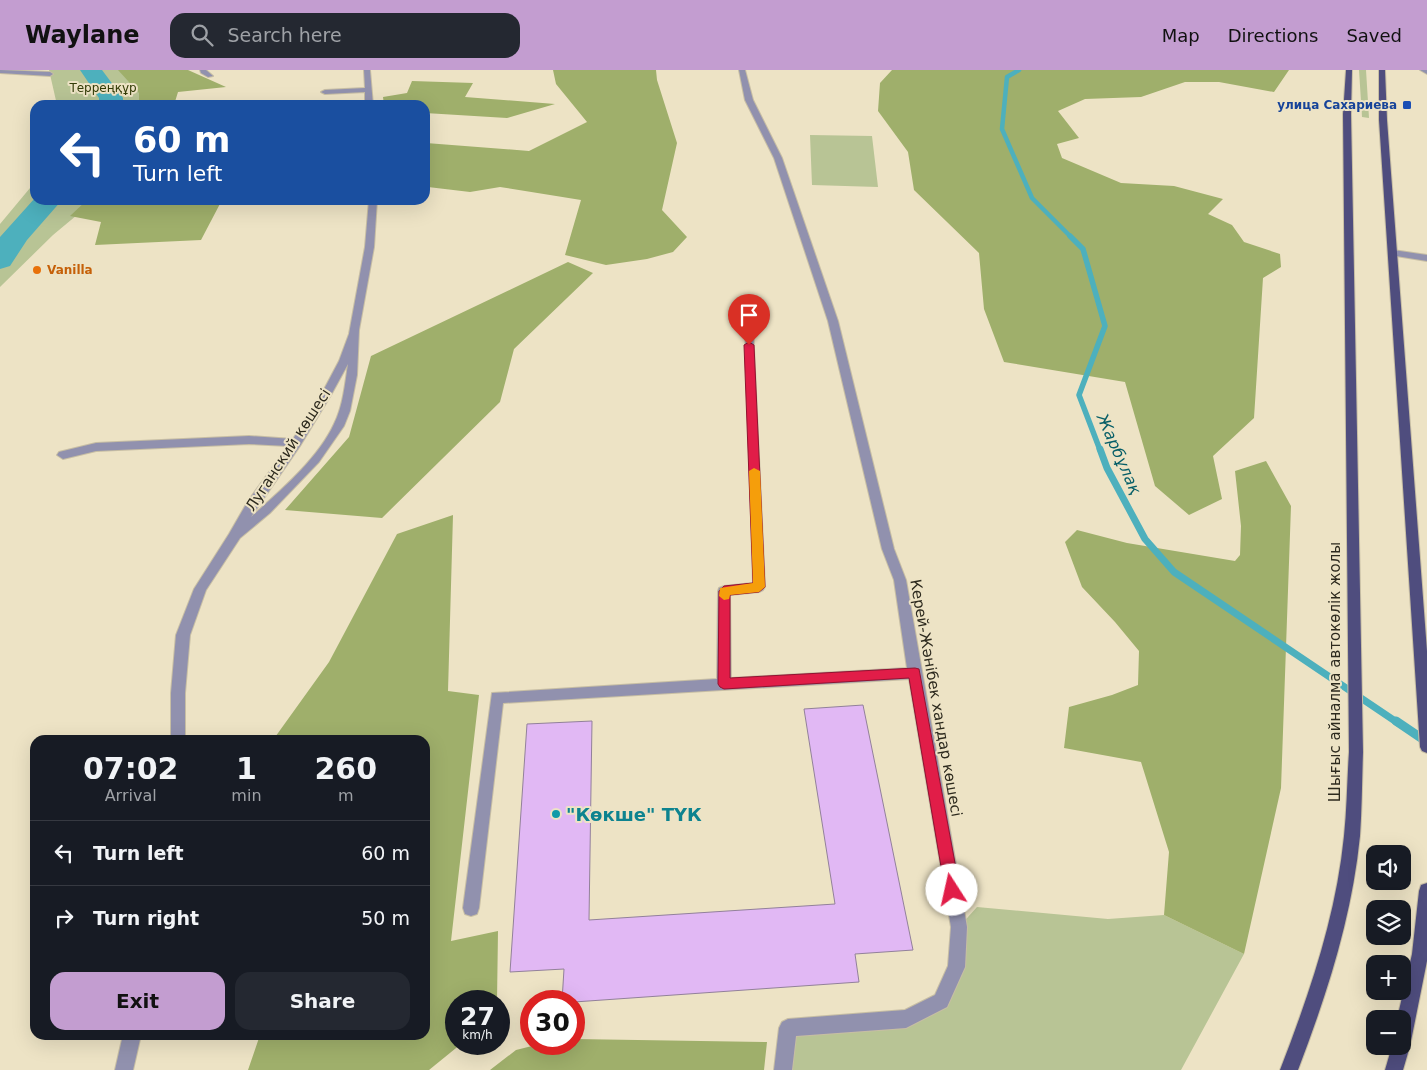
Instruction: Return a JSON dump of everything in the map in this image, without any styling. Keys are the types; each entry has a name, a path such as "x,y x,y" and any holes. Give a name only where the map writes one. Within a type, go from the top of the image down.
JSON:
{"main road":[{"name":"Шығыс айналма автокөлік жолы","path":"1289,1070 1316,1000 1339,914 1352,836 1356,743 1348,148 1349,70"},
{"path":"1382,70 1427,747"},
{"path":"1408,1010 1420,954 1427,890"},
{"path":"1394,1070 1398,1055"}],"street":[{"path":"203,70 203,72 210,76"},
{"path":"367,70 369,100"},
{"name":"Керей-Жәнібек хандар көшесі","path":"742,70 749,100 778,158 833,321 888,549 900,580 959,927 956,967 941,1001 906,1019 788,1028 783,1070"},
{"path":"1423,70 1427,72"},
{"path":"0,72 50,74"},
{"path":"324,92 368,90"},
{"name":"Луганский көшесі","path":"178,735 178,693 183,635 200,589 234,537 252,504 296,443 344,362 353,335 373,231 373,205"},
{"path":"1393,253 1427,258"},
{"path":"724,684 724,591 759,587 748,326"},
{"name":"Луганский көшесі","path":"234,537 257,519 330,442 344,414 352,370 353,335"},
{"path":"63,456 96,446 249,440 296,443"},
{"path":"471,908 497,697 915,673"},
{"path":"124,1070 131,1040"}],"green space":[{"name":"Терреңқұр","path":"49,70 137,70 152,100 56,100"},
{"path":"118,70 188,70 226,87 178,92 176,100 139,100 139,93"},
{"path":"553,70 656,70 657,80 677,143 662,210 687,237 673,252 647,259 606,265 565,255 581,200 500,187 470,192 430,187 430,143 529,151 587,122 556,84"},
{"path":"892,70 1289,70 1274,92 1219,82 1185,82 1141,97 1085,99 1058,111 1079,138 1057,144 1062,158 1121,183 1174,186 1223,199 1208,214 1232,225 1244,242 1280,254 1281,267 1263,278 1254,418 1213,456 1222,499 1189,515 1155,486 1125,382 1004,362 984,309 979,253 914,190 908,152 878,111 880,83"},
{"path":"1359,70 1366,70 1369,118 1362,117"},
{"path":"412,81 473,83 465,97 555,104 507,118 430,113 430,100 383,100 383,97 407,93"},
{"path":"810,135 872,136 878,187 812,185"},
{"path":"30,188 30,205 89,205 53,235 0,287 0,224"},
{"path":"82,205 219,205 201,240 95,245 101,222 70,216"},
{"path":"568,262 593,273 514,349 500,402 382,518 285,510 349,437 371,356"},
{"path":"1266,461 1291,506 1281,788 1244,954 1164,915 1169,852 1141,762 1064,748 1069,707 1112,695 1138,685 1139,651 1082,587 1065,542 1077,530 1127,543 1235,561 1240,555 1241,526 1235,471"},
{"path":"453,515 448,691 479,695 451,941 498,931 497,990 445,990 445,1055 447,1055 429,1070 248,1070 258,1040 430,1040 430,735 277,735 329,662 397,534"},
{"path":"977,907 1108,919 1164,915 1244,954 1181,1070 782,1070 788,1028 906,1019 941,1001 959,927"},
{"path":"585,1039 767,1042 764,1070 490,1070 520,1049 520,1055 585,1055"}],"building":[{"name":"\"Көкше\" ТҮК","path":"863,705 913,950 855,954 859,982 585,1001 585,990 563,990 564,969 510,972 527,724 592,721 589,920 835,904 804,709"}],"waterway":[{"path":"91,70 111,100"},
{"name":"Жарбұлақ","path":"1019,70 1007,77 1002,129 1032,198 1083,249 1105,326 1079,395 1100,450"},
{"path":"0,260 15,236 43,205"},
{"name":"Жарбұлақ","path":"1100,449 1107,468 1145,539 1174,572 1398,723"},
{"name":"Жарбұлақ","path":"1396,721 1427,742"}],"slow traffic":[{"path":"724,596 724,591 759,587 754,471"}],"place":[{"name":"улица Сахариева","path":"1407,105"},
{"name":"Vanilla","path":"37,270"},
{"name":"\"Көкше\" ТҮК","path":"556,814"}],"route":[{"path":"749,345 759,587 724,591 724,684 915,673 952,890"}]}
